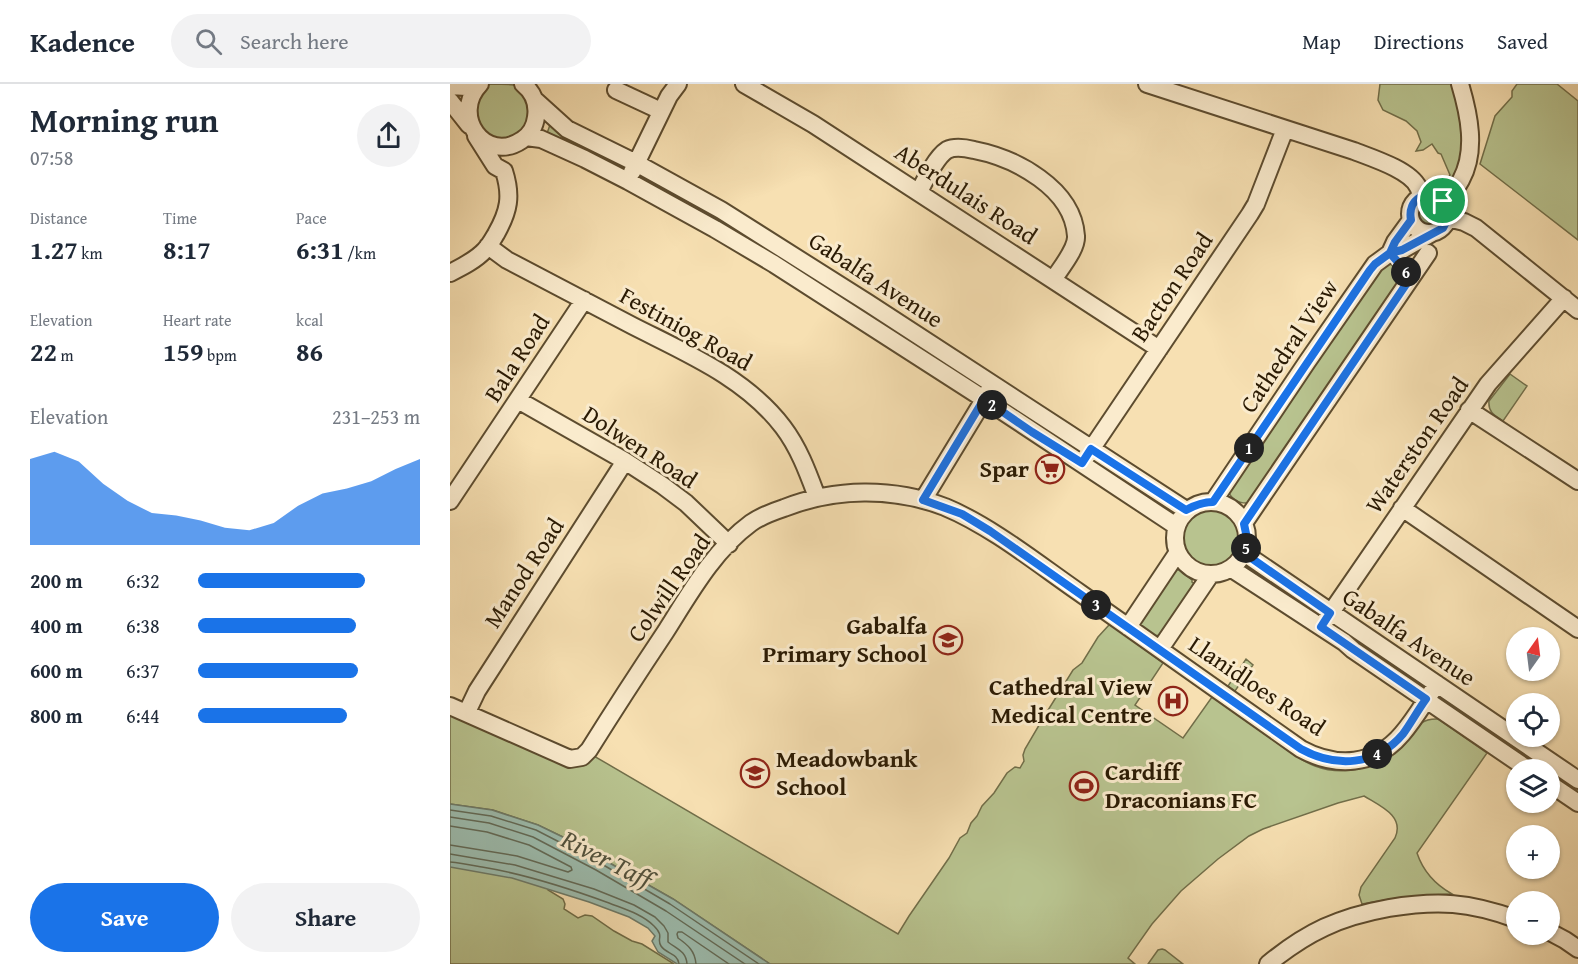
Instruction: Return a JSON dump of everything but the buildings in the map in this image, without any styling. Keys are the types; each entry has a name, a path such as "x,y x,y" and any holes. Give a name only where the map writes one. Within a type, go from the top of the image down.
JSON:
{"street":[{"path":"450,86 466,87 479,84"},
{"path":"473,131 466,115 467,103 479,84"},
{"path":"627,181 661,111 678,84"},
{"name":"Aberdulais Road","path":"744,84 813,124 1159,349"},
{"path":"1147,84 1354,150 1410,177 1418,187 1421,197"},
{"path":"1443,201 1455,190 1461,180 1469,155 1469,122 1460,84"},
{"name":"Gabalfa Avenue","path":"525,85 536,101 567,129 721,210 774,243 868,303 988,392"},
{"path":"616,90 661,111"},
{"path":"450,100 495,166 504,171"},
{"path":"450,273 473,260 488,246 503,221 508,205 508,189 504,171 520,141 532,130 536,120 536,101"},
{"name":"Bacton Road","path":"1087,456 1250,214 1285,129"},
{"name":"Gabalfa Avenue","path":"473,131 484,142 494,146 541,139 627,181 764,258 988,392 1087,456 1186,510"},
{"path":"919,192 940,156 952,148 987,152 1026,168 1065,204 1071,214 1076,238 1074,248 1053,280"},
{"path":"1433,195 1447,206 1448,218 1443,228 1432,233 1417,229 1410,215 1413,204 1421,197 1433,195"},
{"path":"1448,218 1476,228 1578,310"},
{"name":"Cathedral View","path":"1390,253 1411,220"},
{"name":"Cathedral View","path":"1213,502 1370,270 1390,253 1402,250 1432,233"},
{"name":"Festiniog Road","path":"488,246 507,260 686,353 721,373 758,400 783,427 796,447 817,497"},
{"path":"1390,253 1411,277"},
{"path":"1244,524 1428,253"},
{"name":"Waterston Road","path":"1326,620 1488,384 1564,298"},
{"name":"Bala Road","path":"450,501 584,300"},
{"path":"923,500 988,392"},
{"name":"Dolwen Road","path":"518,400 662,485 686,503 729,544"},
{"path":"1470,410 1578,481"},
{"name":"Gabalfa Avenue","path":"1087,456 1176,526"},
{"name":"Manod Road","path":"467,712 477,690 625,462"},
{"name":"Colwill Road","path":"467,712 570,759 582,757 695,585 729,544 762,516 817,497 842,493 866,492 897,495 923,500 962,514 1160,649"},
{"path":"1204,502 1213,502 1224,504 1240,516 1247,538 1244,553 1238,564 1225,572 1211,574 1194,570 1186,564 1178,552 1175,539 1176,526 1186,510 1204,502"},
{"path":"1402,508 1578,629"},
{"path":"1128,627 1178,552"},
{"name":"Gabalfa Avenue","path":"1244,553 1426,699 1513,759"},
{"name":"Gabalfa Avenue","path":"1232,569 1312,622 1326,620 1437,684 1578,780"},
{"path":"1160,649 1211,574"},
{"name":"Llanidloes Road","path":"1160,649 1301,749 1330,760 1353,761 1374,756 1385,750 1403,733 1437,684"},
{"path":"450,706 467,712"},
{"path":"1560,791 1578,803"},
{"path":"1268,964 1324,927 1345,918 1381,910 1410,905 1450,903 1506,916"},
{"path":"1560,938 1578,949"},
{"path":"1573,964 1578,956"}],"green space":[{"path":"490,84 514,85 523,91 527,100 529,110 523,129 516,136 507,140 496,140 479,131 472,103 483,88"},
{"path":"1380,84 1452,84 1462,131 1462,156 1456,176 1446,187 1443,186 1450,175 1441,154 1432,144 1423,150 1416,151 1421,142 1417,131 1406,121 1383,110 1378,100"},
{"path":"1517,84 1557,84 1578,101 1578,240 1480,164 1495,116 1512,97 1512,91"},
{"path":"551,122 624,162 626,168 624,171 546,136"},
{"path":"650,177 733,223 966,372 961,380 646,185"},
{"path":"1430,202 1438,206 1442,214 1438,222 1430,226 1422,222 1418,214 1422,206"},
{"path":"1389,263 1403,275 1249,503 1235,500 1227,489 1369,279"},
{"path":"1510,374 1527,386 1503,421 1491,411 1489,401"},
{"path":"1211,507 1228,512 1233,516 1237,521 1242,538 1237,555 1233,560 1228,564 1211,569 1194,564 1189,560 1185,555 1180,538 1185,521 1189,516 1194,512"},
{"path":"1174,569 1179,570 1196,585 1162,635 1153,636 1140,624"},
{"path":"1109,625 1163,663 1135,705 1183,738 1212,697 1295,756 1326,769 1338,771 1361,769 1382,761 1401,748 1420,724 1430,719 1438,719 1487,753 1417,853 1431,877 1452,894 1407,897 1362,904 1359,895 1361,887 1395,838 1397,830 1397,824 1389,812 1364,796 1263,829 1249,836 1181,891 1152,924 1128,958 1135,964 770,964 673,899 569,840 538,825 493,810 450,804 450,715 570,766 594,756 898,934 960,838 967,833 982,806 1007,773 1015,767 1020,768 1024,761 1025,749 1073,670 1082,663 1098,637"},
{"name":"Cardiff Draconians FC","path":"1246,659 1253,665 1235,691 1228,686"},
{"path":"1440,694 1506,738 1506,747 1437,697"},
{"path":"1506,747 1520,747 1538,759 1523,759"},
{"path":"1560,774 1578,786 1578,798 1560,785"},
{"path":"450,855 546,886 548,890 563,899 564,909 578,918 585,915 592,916 614,931 642,944 674,964 450,964"},
{"path":"1162,949 1183,964 1148,964 1158,950"}],"water":[{"name":"River Taff","path":"450,804 492,810 538,825 569,840 673,899 770,964 677,964 658,952 652,941 655,936 648,928 629,917 512,878 450,867"}],"place":[{"name":"Spar","path":"1050,469"},
{"name":"Gabalfa Primary School","path":"948,640"},
{"name":"Cathedral View Medical Centre","path":"1173,701"},
{"name":"Meadowbank School","path":"755,773"},
{"name":"Cardiff Draconians FC","path":"1084,786"}],"route":[{"path":"1443,201 1433,195 1427,195 1413,204 1411,220 1390,253 1411,277 1244,524 1247,538 1244,553 1330,613 1321,627 1426,699 1403,733 1385,750 1364,759 1342,761 1330,760 1301,749 990,531 962,514 923,500 984,399 1082,463 1091,449 1186,510 1204,502 1213,502 1375,264 1390,253 1402,250 1443,228 1448,212 1443,201"}]}
